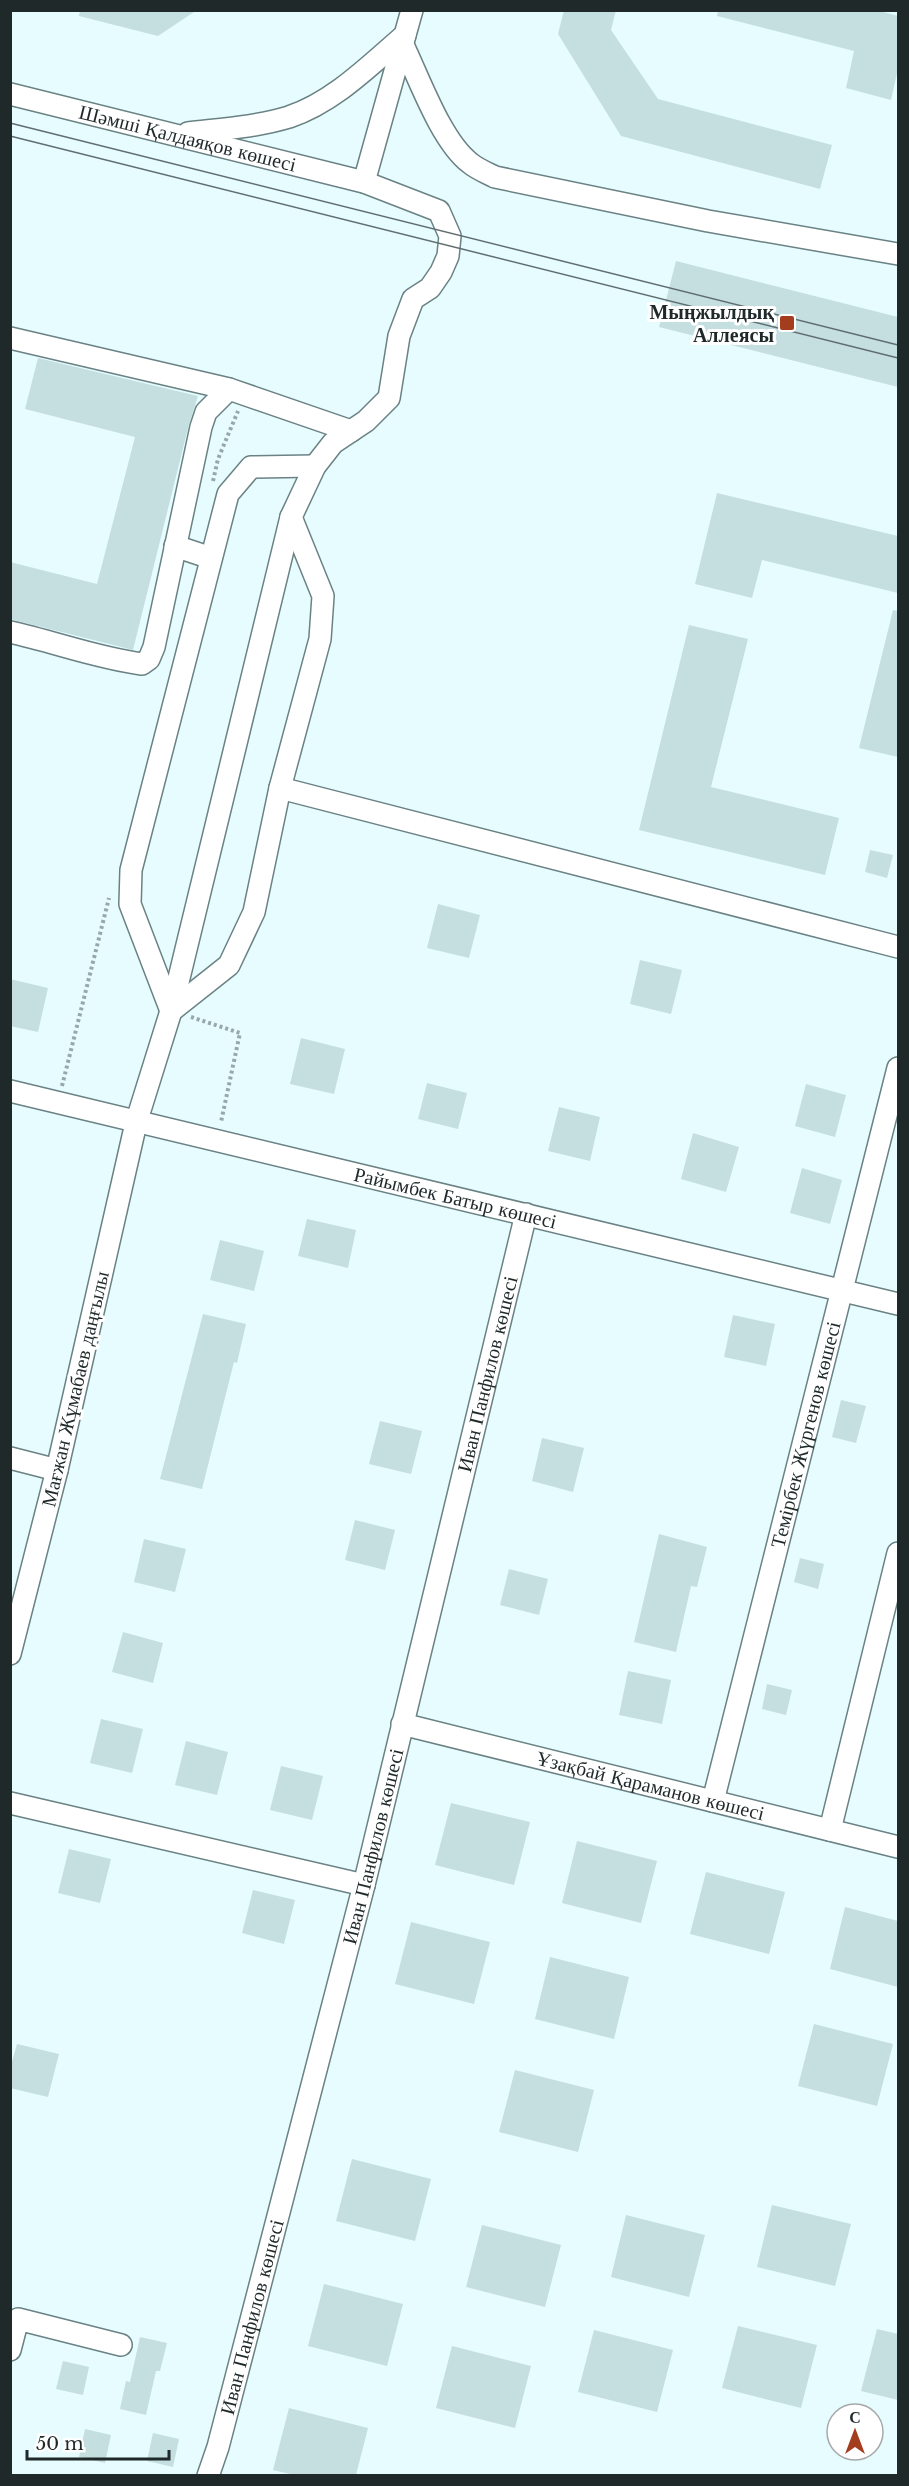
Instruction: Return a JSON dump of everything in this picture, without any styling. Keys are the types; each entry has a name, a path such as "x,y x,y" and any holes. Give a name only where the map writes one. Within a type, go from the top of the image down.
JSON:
{"street":[{"path":"364,182 413,11"},
{"path":"176,135 289,117 316,105 346,86 404,40"},
{"path":"404,40 437,117 458,150 469,163 495,177 708,221 898,254"},
{"name":"Шәмші Қалдаяқов көшесі","path":"10,94 364,182 440,211 450,236 448,256 430,288 413,300 399,336 389,398 366,421 333,443 315,465 291,517"},
{"path":"11,339 229,389 351,431"},
{"path":"10,632 83,653 142,664 149,659 154,646 206,412 229,389"},
{"path":"291,517 323,596 320,639 280,788 254,912 229,965 171,1011 130,904 131,870 211,558 228,494 251,467 315,465"},
{"name":"Мағжан Жұмабаев даңғылы","path":"10,1654 57,1470 136,1123 171,1011 291,517"},
{"path":"175,546 211,558"},
{"path":"280,788 898,947"},
{"name":"Темірбек Жүргенов көшесі","path":"713,1801 898,1068"},
{"name":"Райымбек Батыр көшесі","path":"10,1091 898,1304"},
{"name":"Иван Панфилов көшесі","path":"208,2475 218,2447 364,1885 526,1214"},
{"path":"10,1458 57,1470"},
{"path":"830,1830 898,1553"},
{"name":"Ұзақбай Қараманов көшесі","path":"402,1724 898,1847"},
{"path":"10,1803 364,1885"},
{"path":"10,2350 14,2318 121,2345"}],"path":[{"path":"171,1011 240,1033 217,1142"}],"building":[{"path":"80,10 197,10 158,36 79,16"},
{"path":"564,10 616,10 611,30 658,99 832,145 820,189 621,136 558,34"},
{"path":"718,10 876,10 898,16 898,69 891,100 846,88 854,51 717,16"},
{"path":"676,261 898,317 898,387 659,327"},
{"path":"38,358 198,396 133,650 10,619 10,562 97,584 135,437 25,409"},
{"path":"717,493 898,536 898,593 762,560 752,598 695,584"},
{"path":"893,610 898,611 898,757 859,748"},
{"path":"689,625 748,639 711,787 839,818 825,875 639,830"},
{"path":"870,850 893,855 887,878 865,872"},
{"path":"438,904 480,915 469,958 427,948"},
{"path":"640,960 682,970 671,1014 630,1004"},
{"path":"10,979 48,988 38,1032 10,1026"},
{"path":"301,1038 345,1049 334,1094 290,1084"},
{"path":"427,1083 467,1093 458,1129 418,1119"},
{"path":"806,1084 846,1095 835,1137 795,1126"},
{"path":"559,1107 600,1117 590,1161 548,1151"},
{"path":"693,1133 739,1147 726,1192 681,1179"},
{"path":"802,1168 842,1180 830,1224 790,1213"},
{"path":"307,1219 356,1230 348,1268 298,1256"},
{"path":"220,1240 264,1251 254,1291 210,1280"},
{"path":"203,1314 246,1324 237,1363 234,1362 202,1489 160,1479"},
{"path":"733,1315 775,1324 766,1366 724,1357"},
{"path":"841,1400 866,1406 856,1443 832,1437"},
{"path":"380,1421 422,1431 411,1474 369,1464"},
{"path":"542,1438 584,1448 573,1492 532,1481"},
{"path":"355,1520 395,1530 385,1570 345,1560"},
{"path":"659,1534 707,1547 697,1587 691,1586 676,1652 634,1642"},
{"path":"144,1539 186,1549 175,1592 134,1582"},
{"path":"800,1558 824,1564 818,1589 794,1582"},
{"path":"509,1569 548,1579 539,1615 500,1605"},
{"path":"123,1632 163,1643 153,1683 112,1672"},
{"path":"628,1671 671,1680 662,1724 619,1715"},
{"path":"767,1684 792,1690 786,1715 762,1709"},
{"path":"101,1719 143,1729 132,1773 90,1763"},
{"path":"186,1741 228,1752 217,1795 175,1785"},
{"path":"281,1766 323,1776 312,1820 270,1810"},
{"path":"451,1803 530,1822 514,1885 435,1865"},
{"path":"577,1841 657,1861 641,1923 562,1903"},
{"path":"69,1849 111,1859 100,1903 58,1893"},
{"path":"706,1872 785,1892 769,1954 690,1934"},
{"path":"253,1890 295,1900 284,1944 242,1933"},
{"path":"845,1907 898,1921 898,1987 830,1969"},
{"path":"411,1922 490,1942 474,2004 395,1984"},
{"path":"550,1957 629,1977 614,2039 535,2019"},
{"path":"814,2024 893,2044 877,2106 798,2086"},
{"path":"17,2044 59,2054 48,2097 10,2088 10,2069"},
{"path":"515,2070 594,2090 578,2152 499,2132"},
{"path":"352,2159 431,2179 415,2241 336,2221"},
{"path":"772,2205 851,2224 835,2286 757,2267"},
{"path":"626,2215 705,2235 689,2297 611,2277"},
{"path":"482,2225 561,2245 545,2307 466,2287"},
{"path":"324,2284 403,2304 387,2366 308,2346"},
{"path":"738,2326 817,2345 801,2408 722,2388"},
{"path":"877,2329 898,2334 898,2400 861,2391"},
{"path":"594,2330 673,2350 657,2412 578,2392"},
{"path":"140,2337 167,2343 160,2371 156,2371 146,2415 120,2409 126,2381 130,2382"},
{"path":"452,2346 531,2366 515,2428 436,2408"},
{"path":"63,2361 89,2367 83,2395 56,2389"},
{"path":"289,2408 368,2428 356,2475 294,2475 273,2470"},
{"path":"85,2429 111,2435 105,2463 79,2457"},
{"path":"153,2433 179,2439 173,2467 147,2461"}],"tram line":[{"path":"10,123 898,345"},
{"path":"10,136 898,358"}],"place":[{"name":"Мыңжылдық Аллеясы","path":"787,323"}]}
